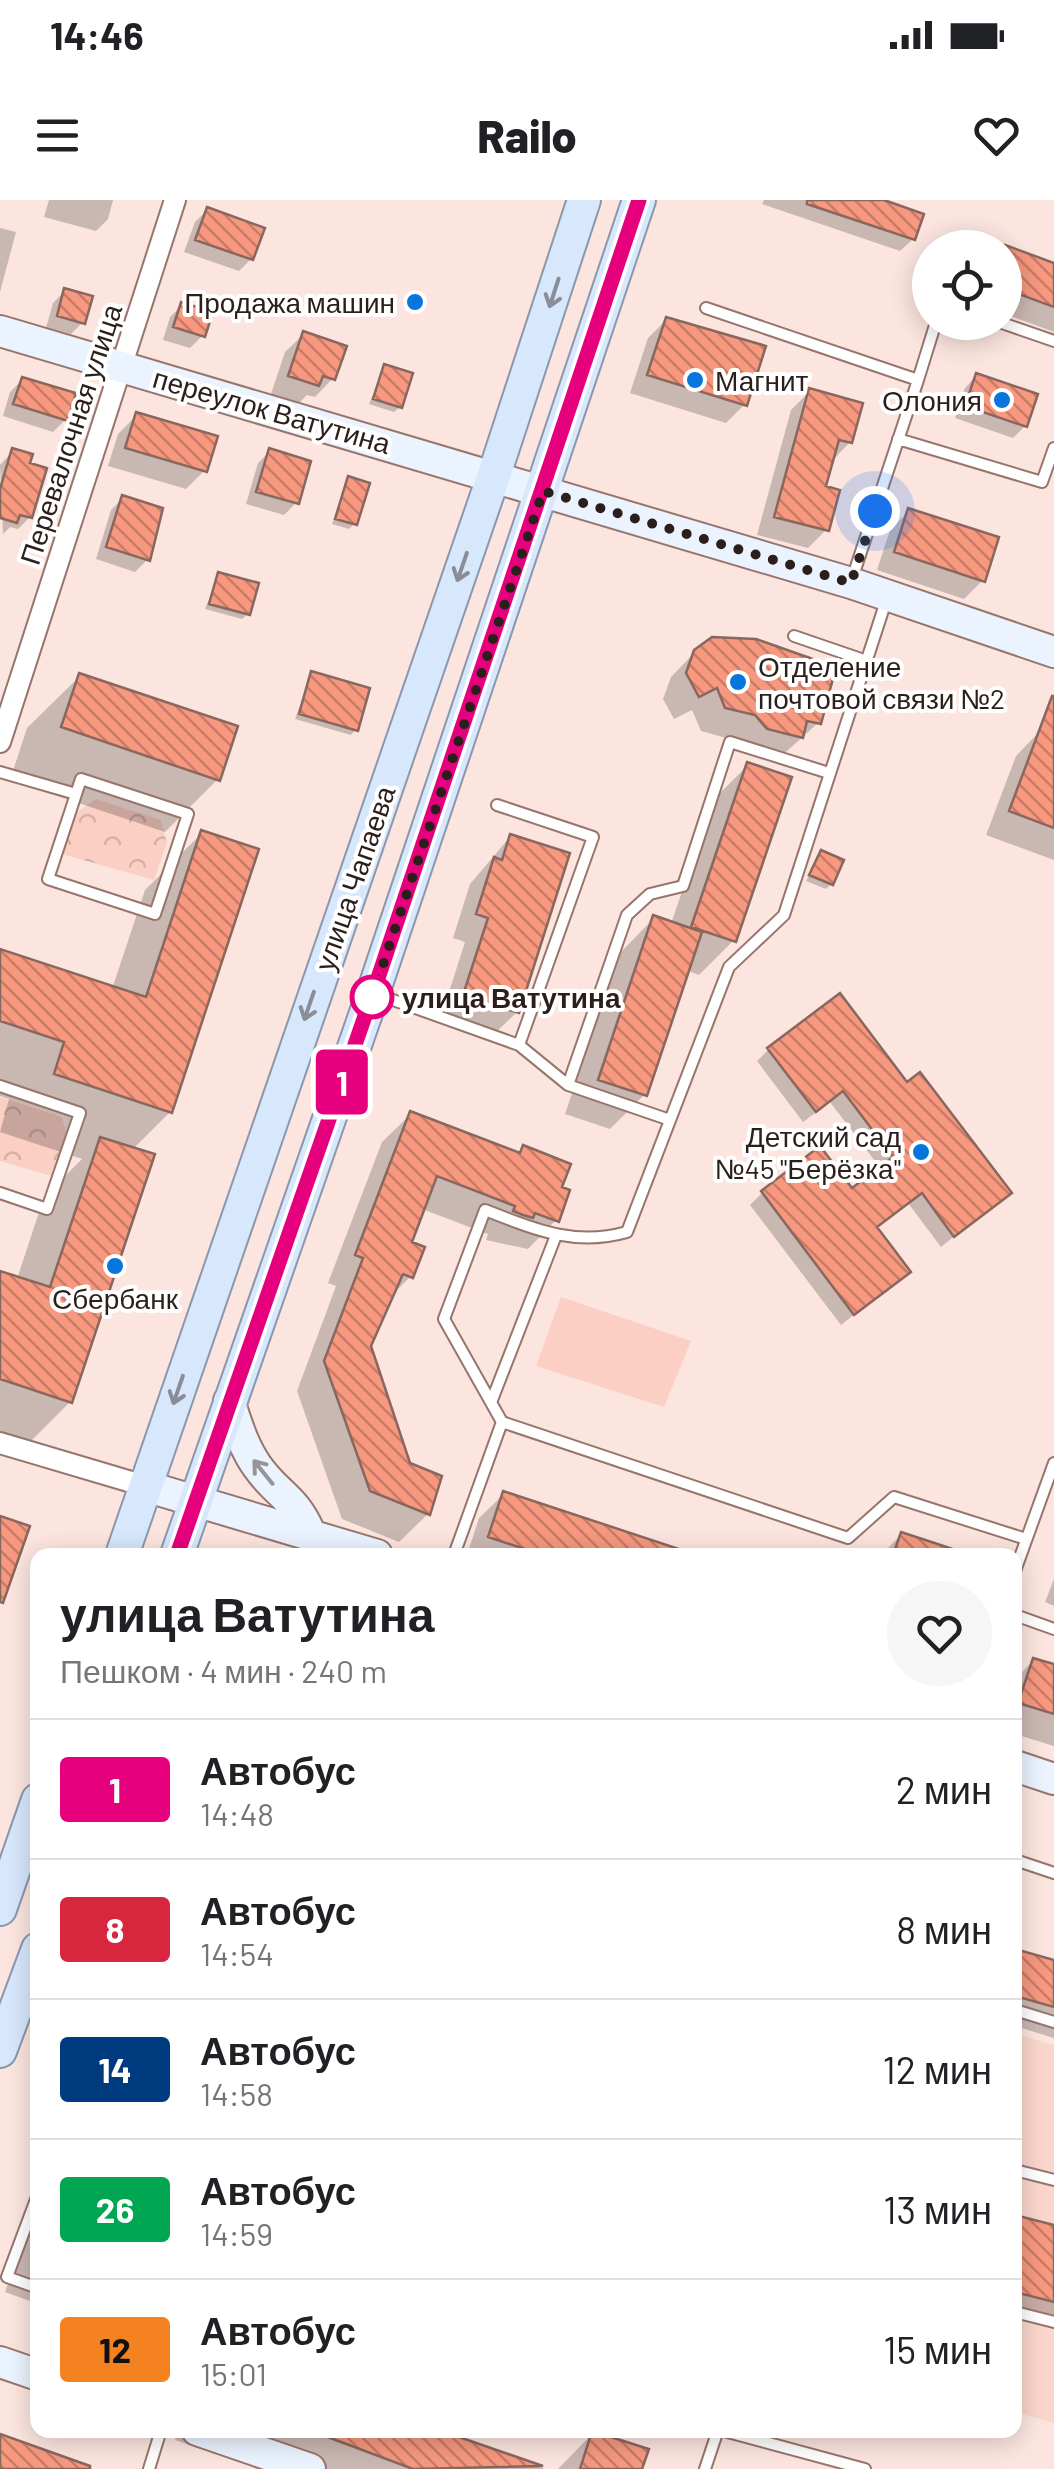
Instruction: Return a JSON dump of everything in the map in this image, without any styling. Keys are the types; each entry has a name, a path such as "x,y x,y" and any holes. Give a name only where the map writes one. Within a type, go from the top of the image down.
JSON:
{"main road":[{"name":"улица Чапаева","path":"124,1548 494,475 584,200"},
{"name":"улица Чапаева","path":"179,1548 373,993 639,200"},
{"name":"переулок Ватутина","path":"0,332 543,491"},
{"path":"543,491 851,583 1054,652"},
{"path":"229,1400 242,1442 258,1468 298,1506 310,1533"},
{"path":"144,1486 355,1548"},
{"path":"1022,1768 1054,1779"},
{"path":"0,1909 30,1823"},
{"path":"0,2051 30,1970"},
{"path":"0,2362 30,2372"},
{"path":"219,2438 303,2468"}],"street":[{"name":"Перевалочная улица","path":"0,742 175,200"},
{"path":"0,1443 144,1486"}],"lane":[{"path":"706,308 918,380"},
{"path":"1022,330 1054,340"},
{"path":"851,583 930,340"},
{"path":"898,439 1054,487"},
{"path":"1042,482 1054,448"},
{"path":"457,1548 502,1422 444,1319 484,1210 555,1238 600,1240 626,1232 729,967 784,915 888,595"},
{"path":"794,636 867,662"},
{"path":"568,1085 627,915 650,894 682,886 730,742 829,773"},
{"path":"0,772 76,794"},
{"path":"81,779 188,814 155,914 48,879 76,794 81,779"},
{"path":"497,804 593,837 519,1045"},
{"path":"373,993 519,1045 568,1085 670,1120"},
{"path":"0,1086 80,1113 47,1209 0,1193"},
{"path":"492,1400 555,1238"},
{"path":"502,1422 848,1538 894,1497 1026,1539"},
{"path":"1022,1551 1054,1464"},
{"path":"1022,1618 1054,1629"},
{"path":"1022,1862 1054,1873"},
{"path":"1022,2012 1054,2022"},
{"path":"1022,2172 1054,2180"},
{"path":"30,2216 8,2277 30,2285"},
{"path":"1022,2314 1054,2322"},
{"path":"149,2469 159,2438"},
{"path":"705,2469 716,2438"},
{"path":"749,2438 865,2469"}],"shaded area":[{"path":"1022,2036 1054,2045 1054,2423 1022,2414"}],"green space":[{"path":"96,799 161,820 167,843 154,880 62,854 76,813"},
{"path":"0,1097 62,1117 68,1139 55,1177 0,1161"},
{"path":"561,1297 691,1341 664,1407 536,1366"}],"building":[{"path":"807,200 884,200 924,214 918,230 912,230 912,239 807,204"},
{"path":"207,207 265,228 253,260 195,240"},
{"path":"1022,251 1054,263 1054,307 1022,295"},
{"path":"64,288 93,296 85,324 57,316"},
{"path":"181,302 213,312 205,337 173,327"},
{"path":"666,317 766,346 747,406 647,375"},
{"path":"303,331 347,346 335,380 323,376 319,386 288,376"},
{"path":"384,364 413,373 402,408 373,399"},
{"path":"976,373 1038,394 1027,427 965,406"},
{"path":"22,377 76,393 68,421 13,404"},
{"path":"809,388 863,403 852,443 839,440 826,486 840,490 829,531 774,517"},
{"path":"136,412 218,436 207,472 125,448"},
{"path":"12,448 33,454 30,463 47,468 32,518 20,515 17,523 0,518 0,489"},
{"path":"269,448 311,461 299,504 256,492"},
{"path":"348,476 370,483 357,525 335,519"},
{"path":"122,495 163,508 150,561 106,547"},
{"path":"908,508 999,537 985,582 894,552"},
{"path":"218,572 259,583 250,615 209,604"},
{"path":"712,637 756,639 836,667 821,724 807,721 803,738 767,729 755,715 725,708 717,688 699,697 686,673 694,650"},
{"path":"311,671 370,688 358,731 299,714"},
{"path":"79,673 238,726 220,781 61,727"},
{"path":"1054,696 1054,828 1009,811"},
{"path":"747,762 792,777 736,942 691,927"},
{"path":"201,830 259,849 172,1113 54,1074 64,1042 0,1021 0,949 146,997"},
{"path":"510,834 570,853 519,1013 463,995 488,918 476,914 494,857 502,860"},
{"path":"821,850 844,860 833,885 809,875"},
{"path":"653,915 702,932 647,1096 598,1080"},
{"name":"Детский сад №45 \"Берёзка\"","path":"840,993 907,1082 920,1072 1012,1193 954,1237 922,1193 877,1227 911,1272 854,1315 761,1191 820,1146 852,1188 893,1157 843,1091 816,1112 767,1048"},
{"path":"410,1111 520,1153 523,1145 571,1164 562,1187 570,1190 559,1222 535,1213 533,1218 523,1215 513,1211 515,1206 437,1176 412,1242 425,1247 413,1278 403,1274 371,1346 410,1463 442,1476 430,1515 370,1491 324,1361 363,1258 355,1255"},
{"path":"100,1137 155,1154 72,1403 0,1379 0,1271 50,1287"},
{"path":"503,1491 676,1548 522,1548 488,1537"},
{"path":"0,1516 30,1526 3,1603 0,1602"},
{"path":"901,1532 950,1548 895,1548"},
{"path":"1033,1658 1054,1664 1054,1714 1022,1704 1022,1691"},
{"path":"1022,1951 1054,1960 1054,2007 1022,1998"},
{"path":"1022,2217 1054,2225 1054,2302 1022,2294"},
{"path":"0,2434 90,2466 90,2469 0,2469"},
{"path":"330,2438 462,2438 543,2466 413,2469"},
{"path":"590,2438 614,2438 649,2449 642,2469 580,2469"}],"bus line":[{"name":"1","path":"179,1548 373,993 639,200"}],"place":[{"name":"Продажа машин","path":"415,302"},
{"name":"Магнит","path":"695,380"},
{"name":"Олония","path":"1002,400"},
{"name":"Отделение почтовой связи №2","path":"738,682"},
{"name":"улица Ватутина","path":"372,997"},
{"name":"Детский сад №45 \"Берёзка\"","path":"921,1152"},
{"name":"Сбербанк","path":"115,1266"}],"route":[{"path":"372,997 543,491 851,583 875,511"}]}
